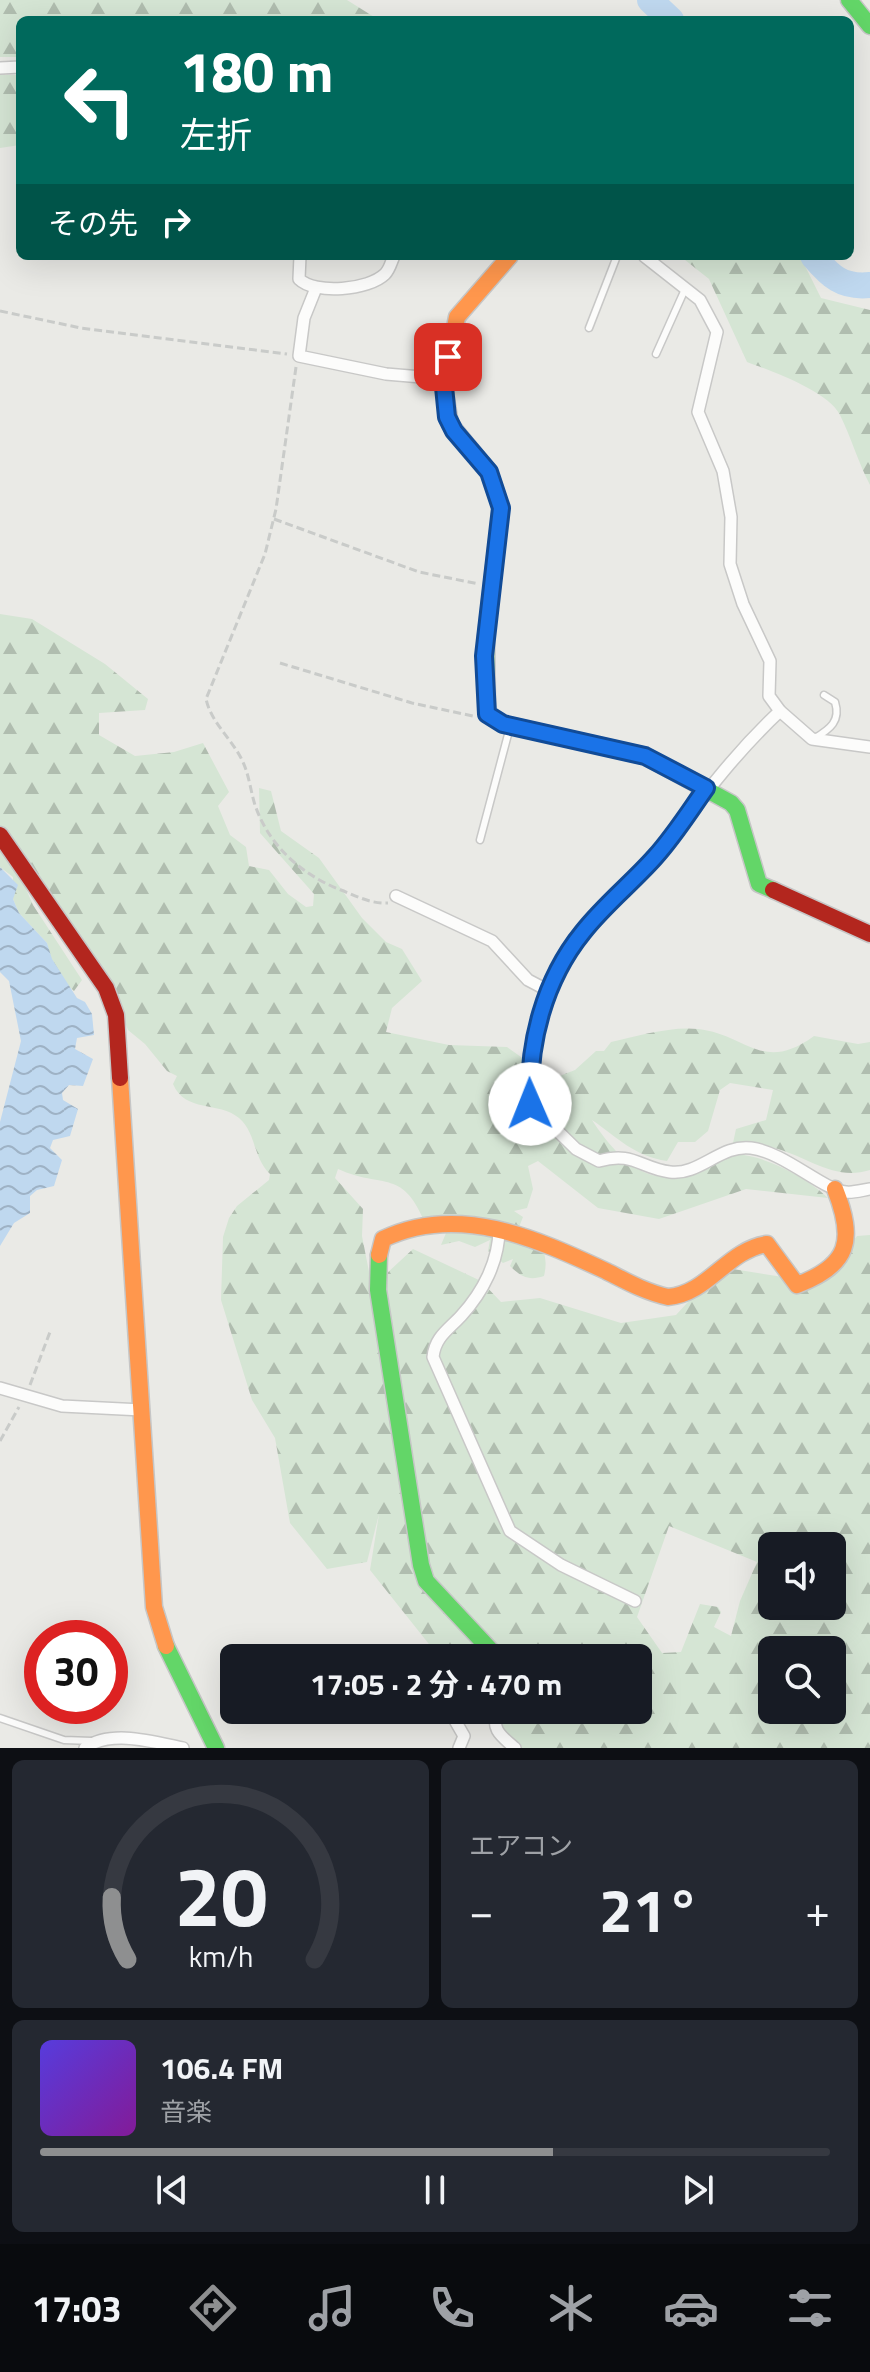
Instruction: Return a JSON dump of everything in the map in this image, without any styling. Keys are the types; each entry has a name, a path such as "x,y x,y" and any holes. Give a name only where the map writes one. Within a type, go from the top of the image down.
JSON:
{"street":[{"path":"849,0 870,26"},
{"path":"300,260 299,279 316,288 333,290 379,278 388,270 392,260"},
{"path":"507,260 457,317 444,401 450,424 489,472 499,495 501,522 484,656 487,714 510,726 645,756 706,788 737,810 759,884 870,934"},
{"path":"649,260 686,287 708,312 717,332 698,412 721,464 731,517 730,564 743,604 770,661 769,696 780,711 812,739 870,747"},
{"path":"316,288 304,318 299,356 386,374 445,379"},
{"path":"780,711 706,788 653,860 584,929 549,991 532,1048 530,1104 576,1149 599,1161 620,1155 670,1173 691,1169 729,1150 750,1148 804,1169 835,1189 846,1192 870,1189"},
{"path":"0,835 106,988 116,1015 157,1623 216,1748"},
{"path":"396,896 492,941 528,980 549,991"},
{"path":"485,1644 426,1581 378,1290 379,1254 383,1239 397,1230 417,1224 446,1223 499,1229 536,1239 671,1298 698,1288 750,1244 767,1244 797,1285 820,1278 843,1254 851,1234 835,1189"},
{"path":"499,1229 499,1252 480,1291 441,1335 433,1357 510,1531 561,1565 635,1601"},
{"path":"1,1392 62,1406 142,1410"},
{"path":"457,1724 464,1736 459,1748"},
{"path":"495,1724 496,1732 515,1748"},
{"path":"91,1745 127,1738 183,1748"}],"lane":[{"path":"589,328 615,260"},
{"path":"656,354 686,287"},
{"path":"812,739 836,721 835,702 824,695"},
{"path":"480,840 510,726"},
{"path":"0,1718 64,1740 91,1745"}],"path":[{"path":"0,311 81,328 299,356 274,519 265,554 207,691 208,708 239,754 249,776 256,806 288,858 312,879 376,904 391,903 396,896"},
{"path":"274,519 419,572 494,586"},
{"path":"280,663 412,703 465,715 487,714"},
{"path":"28,1389 50,1332"},
{"path":"0,1441 21,1404"}],"green space":[{"path":"0,0 347,0 373,16 16,16 16,57 0,57"},
{"path":"0,75 16,75 16,146 0,148"},
{"path":"685,260 802,260 821,298 870,310 870,485 834,406 812,390 747,362 709,279"},
{"path":"0,614 32,619 105,664 148,699 145,710 99,713 99,735 135,756 174,752 203,743 229,792 218,806 230,835 246,847 249,866 269,870 288,894 306,907 313,906 314,894 260,833 259,788 271,791 281,831 319,858 362,918 386,942 402,949 422,981 392,1008 386,1032 449,1045 507,1047 552,1079 575,1070 596,1051 604,1051 611,1042 665,1030 688,1028 715,1032 767,1052 796,1047 814,1036 858,1044 870,1042 870,1170 857,1173 834,1171 778,1149 733,1143 736,1129 766,1120 773,1090 730,1083 720,1090 708,1131 695,1142 678,1142 667,1161 636,1151 592,1120 614,1149 645,1173 669,1176 726,1157 745,1155 784,1169 810,1183 828,1198 746,1189 659,1219 598,1208 538,1161 528,1166 533,1189 527,1208 514,1211 523,1217 519,1227 537,1241 544,1253 544,1276 530,1278 518,1273 510,1266 513,1259 503,1263 488,1251 490,1240 475,1247 459,1241 441,1245 446,1233 427,1228 409,1196 391,1183 338,1169 335,1178 363,1209 362,1236 372,1287 413,1249 481,1281 501,1302 540,1298 621,1323 676,1315 720,1267 796,1279 831,1271 857,1236 870,1235 870,1748 517,1748 494,1724 652,1724 652,1644 429,1644 370,1570 379,1514 367,1562 327,1569 290,1523 275,1438 252,1400 221,1300 223,1237 229,1218 237,1206 269,1180 270,1174 260,1160 249,1130 239,1118 194,1103 178,1093 173,1084 177,1076 167,1071 145,1044 128,1030 110,983 67,918 22,880 33,905 82,980 74,991 53,971 47,943 19,913 13,899 13,877 0,867","holes":["669,1526 757,1562 740,1601 731,1636 714,1627 721,1612 718,1607 700,1604 681,1652 662,1653 637,1617"]}],"water":[{"path":"0,867 18,885 13,899 19,913 47,943 52,959 77,998 85,1002 92,1014 94,1035 77,1038 75,1049 93,1059 83,1086 69,1085 62,1093 63,1100 78,1109 70,1136 53,1140 50,1148 62,1160 54,1186 37,1190 30,1196 30,1213 14,1223 0,1246 0,1122 21,1041 9,981 0,972"}],"waterway":[{"path":"650,0 667,16"},
{"path":"817,260 837,279 852,285 870,285"}],"traffic: fast":[{"path":"849,0 870,26"},
{"path":"486,637 487,714 503,724 645,756 731,803 737,810 759,884 773,890"},
{"path":"379,1255 378,1290 421,1565 426,1581 485,1644"},
{"path":"166,1646 216,1748"}],"traffic: slow":[{"path":"486,637 501,508 489,472 450,424 444,387 457,317 507,260"},
{"path":"120,1078 154,1607 166,1646"},
{"path":"379,1255 383,1239 411,1229 440,1224 496,1229 552,1247 668,1297 695,1288 740,1254 767,1244 797,1285 828,1269 843,1249 845,1223 835,1189"}],"traffic: jam":[{"path":"0,835 106,988 116,1015 120,1078"},
{"path":"773,890 870,934"}],"route":[{"path":"448,357 444,387 447,417 454,431 495,482 501,508 484,656 483,697 487,714 503,724 645,756 706,788 653,860 584,929 565,959 547,995 537,1026 529,1068 530,1104"}]}
